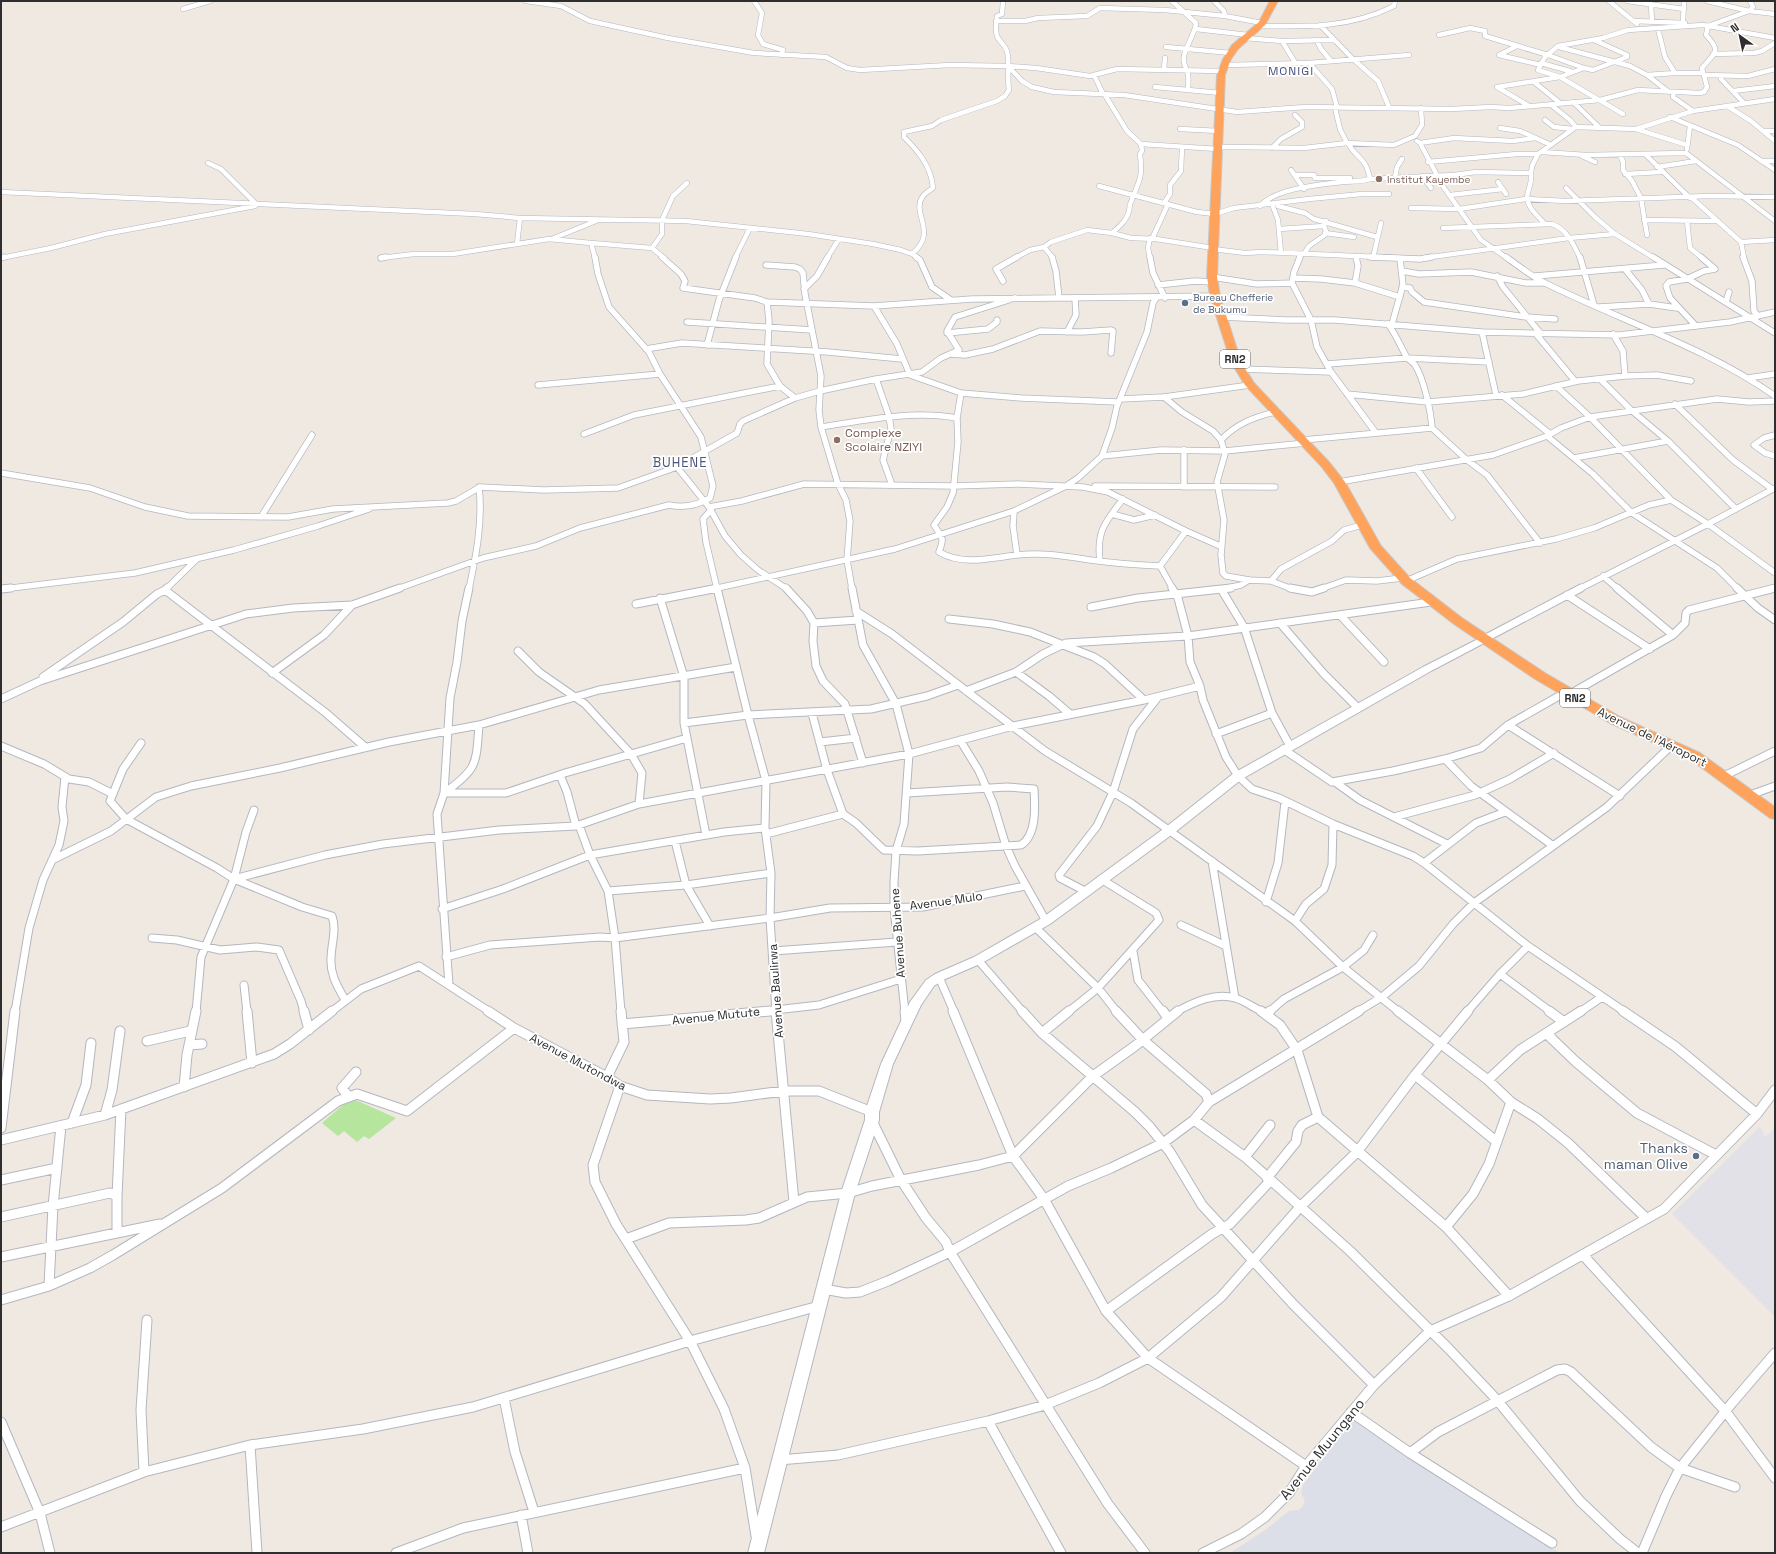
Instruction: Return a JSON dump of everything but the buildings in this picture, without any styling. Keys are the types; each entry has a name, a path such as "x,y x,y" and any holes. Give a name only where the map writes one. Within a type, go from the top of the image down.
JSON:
{"highway":[{"name":"RN2","path":"1274,1 1261,24 1237,44 1231,52 1221,78 1220,131 1214,214 1212,279 1215,296 1236,362 1250,385 1305,441 1339,482 1376,548 1404,580 1431,602 1484,639"},
{"name":"Avenue de l'Aéroport","path":"1484,639 1568,693 1615,720 1695,756 1775,814"}],"main road":[{"path":"756,1549 848,1193 887,1064 906,1022 923,991 930,983 939,977 978,960 1036,928 1170,830 1238,776 1286,747 1484,639"}],"street":[{"path":"183,9 210,1"},
{"path":"526,1 561,6 590,22 754,53 826,57 847,68 860,70 950,65 1008,66 1094,75 1117,69 1186,70 1310,64 1331,61 1409,56"},
{"path":"754,1 762,13 758,36 763,44 783,50 781,54"},
{"path":"912,254 921,247 925,238 925,226 919,206 923,196 933,188 933,180 930,166 904,137 904,132 914,128 926,128 936,125 941,120 1005,96 1008,90 1009,58 1004,42 997,37 996,20 998,16 1002,14 1003,1"},
{"path":"1172,1 1187,13 1196,23 1196,29 1186,48 1183,63 1186,70 1188,90"},
{"path":"1214,1 1224,11 1225,16"},
{"path":"996,20 1025,21 1038,18 1087,16 1100,8 1165,10 1225,16 1261,24 1346,24 1369,18 1394,6 1395,1"},
{"path":"1609,1 1643,29"},
{"path":"1627,1 1684,9"},
{"path":"1683,23 1684,1"},
{"path":"1707,1 1748,11 1775,14"},
{"path":"1623,114 1560,77 1538,70 1541,64 1558,46 1603,38 1620,32 1706,25 1748,11 1753,7 1750,1"},
{"path":"1651,4 1652,22"},
{"path":"1634,21 1706,25 1775,38"},
{"path":"1320,25 1354,60 1378,81 1389,107"},
{"path":"1008,66 1022,81 1032,87 1044,90 1124,95 1220,110 1246,112 1297,107 1451,109 1529,106 1600,100 1638,90 1704,92 1707,87 1703,66 1716,48 1715,44 1706,34 1706,25"},
{"path":"1439,35 1472,28 1485,31 1485,36 1591,70 1627,57 1627,55 1593,39"},
{"path":"1196,29 1282,41 1334,40"},
{"path":"1658,29 1665,57 1675,73"},
{"path":"1282,41 1296,64"},
{"path":"1317,41 1321,49 1331,61"},
{"path":"1713,54 1754,53 1775,43"},
{"path":"1517,46 1499,55 1573,72"},
{"path":"1558,46 1630,66 1647,75 1671,92 1674,97 1693,111"},
{"path":"1166,47 1231,52"},
{"path":"1164,69 1165,58"},
{"path":"1310,64 1332,89 1340,129 1351,150 1363,159 1369,171 1370,179"},
{"path":"1529,106 1497,87 1560,77 1584,68"},
{"path":"1647,75 1675,73 1748,76 1775,69"},
{"path":"1094,75 1127,131 1141,144 1218,148 1304,148 1347,143 1394,145 1415,136 1422,125 1421,108"},
{"path":"1721,79 1744,103"},
{"path":"1534,82 1560,103"},
{"path":"1733,91 1775,86"},
{"path":"1155,87 1221,93"},
{"path":"1636,129 1670,117 1693,111 1775,98"},
{"path":"1573,102 1600,128"},
{"path":"1550,104 1570,120 1574,128"},
{"path":"1727,106 1751,121 1775,141"},
{"path":"1272,148 1281,139 1302,127 1302,122 1295,115"},
{"path":"1670,117 1738,145 1775,170"},
{"path":"1545,120 1554,127 1636,129 1687,146"},
{"path":"1686,153 1690,126"},
{"path":"1500,128 1520,131 1551,145"},
{"path":"1545,224 1527,205 1526,199 1532,182 1532,166 1540,153 1574,128"},
{"path":"1180,129 1220,131"},
{"path":"1763,131 1775,131"},
{"path":"1412,137 1420,143 1428,162 1471,227 1481,240 1495,250 1547,283 1748,378 1775,396"},
{"path":"1420,143 1454,138 1513,141 1535,138"},
{"path":"1112,233 1122,224 1129,212 1130,203 1138,187 1142,170 1140,161 1140,154 1142,151 1141,144"},
{"path":"1165,298 1150,265 1150,251 1148,248 1154,230 1170,194 1170,185 1181,171 1182,147"},
{"path":"1428,162 1540,153 1620,155 1686,153 1775,221"},
{"path":"1580,154 1595,162"},
{"path":"1620,155 1623,162 1623,170 1632,181 1641,198 1647,235"},
{"path":"1646,155 1662,172 1740,242 1744,261 1752,281 1754,311 1758,316"},
{"path":"1395,177 1397,167 1402,159"},
{"path":"1657,167 1696,161"},
{"path":"1761,161 1775,161"},
{"path":"208,163 221,169 256,204"},
{"path":"1291,170 1299,185 1304,189"},
{"path":"1260,206 1262,202 1275,194 1342,180 1482,171 1531,172"},
{"path":"1625,174 1662,172"},
{"path":"1295,175 1364,182 1370,179"},
{"path":"1422,176 1431,188"},
{"path":"1362,194 1366,187 1364,182"},
{"path":"1498,182 1506,194"},
{"path":"652,248 662,234 662,220 674,195 687,183"},
{"path":"1099,186 1206,214 1214,214 1234,208 1309,199 1362,194 1389,194"},
{"path":"1566,188 1595,217 1615,234 1775,333"},
{"path":"1450,195 1503,189"},
{"path":"1,192 475,214 520,218 686,221 750,228 840,239 901,250 912,254 920,260 932,287 951,300"},
{"path":"1411,208 1459,208 1526,199 1578,200 1691,198 1710,196 1775,197"},
{"path":"1,258 174,220 240,210 252,207 256,204"},
{"path":"1275,204 1305,213 1325,224 1377,237"},
{"path":"1275,204 1281,253"},
{"path":"517,244 520,218"},
{"path":"553,239 598,220"},
{"path":"1644,220 1718,221"},
{"path":"1687,221 1690,248 1715,270 1704,271 1687,279 1669,282 1666,286 1670,298 1677,308 1696,326"},
{"path":"1373,258 1381,223"},
{"path":"1278,229 1325,224"},
{"path":"1325,224 1325,235 1309,246 1303,254 1293,281 1312,320 1317,347 1331,372 1376,433"},
{"path":"1443,228 1545,224 1557,226 1569,238 1586,272 1596,306"},
{"path":"707,345 729,270 750,228"},
{"path":"1003,281 996,269 1030,250 1044,247 1055,241 1087,230 1112,233 1131,238 1151,238 1244,253 1281,253 1400,259 1420,259 1495,250 1569,238 1615,234"},
{"path":"1325,233 1354,237"},
{"path":"381,258 414,254 453,254 553,239 652,248 681,274 685,280 683,288 755,298 767,302 874,306 951,300 1015,298 1165,298 1215,296"},
{"path":"804,289 817,276 840,239"},
{"path":"1740,242 1775,240"},
{"name":"Avenue Baulirwa","path":"591,243 598,274 609,307 651,355 660,374 701,437 704,453 711,473 713,486 709,506 703,521 706,542 748,715 766,781 765,831 771,873 770,918 776,1011 794,1202"},
{"path":"1044,247 1049,251 1055,262 1059,298"},
{"path":"1355,283 1358,266 1356,257"},
{"path":"1400,259 1402,287 1390,324 1407,358 1415,366 1424,385 1431,413 1432,428 1487,476 1540,543"},
{"name":"Avenue Buhene","path":"766,265 788,266 800,269 803,272 804,289 821,376 819,410 821,427 838,484 846,500 850,521 847,560 863,645 896,704 904,730 909,754 904,824 896,851 894,908 906,1022"},
{"path":"1535,276 1664,265"},
{"path":"1625,269 1642,290 1649,304"},
{"path":"1402,271 1419,274 1466,271 1526,283 1547,283"},
{"path":"1497,276 1503,287 1575,381"},
{"path":"1158,285 1221,277 1236,282 1261,285 1321,279 1355,283 1400,297"},
{"path":"1402,287 1410,288 1412,292 1424,302 1526,317 1555,319"},
{"path":"1726,302 1729,292"},
{"path":"947,333 955,317 1015,298"},
{"path":"1066,332 1076,315 1075,298"},
{"path":"636,604 717,586 768,578 895,549 1014,511 1066,486 1078,478 1102,456 1112,428 1119,400 1147,332 1152,303 1156,298"},
{"path":"767,302 767,364 780,386 795,398"},
{"path":"1596,306 1649,304 1677,308"},
{"path":"874,306 898,344 902,359 910,375 961,392 1021,398 1119,400 1164,397 1250,385"},
{"path":"1222,317 1336,320 1482,332 1613,334 1730,322 1775,312"},
{"path":"947,333 988,329 997,322 997,320"},
{"path":"687,322 812,330"},
{"path":"950,354 965,355 993,349 1033,333 1113,331 1111,353"},
{"path":"1482,332 1499,395 1549,435 1593,474 1632,513 1717,568 1744,596 1775,620"},
{"path":"1,473 90,488 145,507 182,516 288,517 333,509 451,503 480,488 544,490 615,488 677,467 737,434 743,421 795,398 876,379 910,375 926,370 938,360 958,351 959,348 947,333"},
{"path":"1613,334 1623,351 1625,376"},
{"path":"646,349 682,343 815,351 902,359"},
{"path":"1327,364 1407,358 1489,362"},
{"path":"1240,369 1331,372"},
{"path":"538,385 660,374"},
{"path":"1748,378 1775,374"},
{"path":"1347,394 1385,400 1428,402 1523,394 1575,381 1625,376 1657,375 1691,381"},
{"path":"876,379 889,416 891,429 883,460 892,485"},
{"path":"1600,379 1631,410 1668,441 1736,509"},
{"path":"584,434 634,415 780,386"},
{"path":"1556,386 1590,417 1671,500 1708,524 1775,573"},
{"path":"961,392 957,418 958,442 952,492 947,507 934,525 942,534 942,541 938,551 949,557 972,560 1016,555 1058,555 1100,561 1160,566"},
{"path":"1164,397 1182,412 1213,431 1221,440 1225,451 1217,482 1224,520 1220,546 1224,574 1229,577 1272,581 1294,589 1312,592 1346,580 1404,580 1472,554 1494,549 1540,543 1594,528 1649,505 1671,500"},
{"path":"1339,482 1493,455 1549,435 1561,428 1590,417 1717,399 1749,402 1775,401"},
{"path":"1675,404 1739,467 1752,477 1774,489"},
{"path":"1221,440 1240,424 1264,414 1275,412"},
{"path":"821,427 889,416 935,414 957,418"},
{"path":"1102,456 1161,450 1225,451 1265,448 1305,441 1432,428"},
{"path":"1775,434 1754,444 1765,453 1775,456"},
{"path":"261,517 286,478 297,456 312,435"},
{"path":"1574,458 1668,441"},
{"path":"1184,450 1184,487"},
{"path":"677,467 709,506 726,538 741,555 768,578 786,588 798,600 814,623 813,641 816,666 823,681 845,704 863,763"},
{"path":"1416,468 1452,517"},
{"path":"1,699 40,681 210,625 254,613 294,608 352,606 475,561 536,546 580,528 607,520 669,505 679,507 709,506 742,501 800,485 838,484 953,486 1018,484 1083,487 1275,488"},
{"path":"1083,487 1108,492 1186,531 1220,546"},
{"path":"449,985 442,909 437,814 444,793 450,698 457,662 462,622 475,561 481,506 480,488"},
{"path":"1484,639 1774,489"},
{"path":"1100,561 1098,542 1102,528 1123,499"},
{"path":"1,589 135,573 234,550 318,526 378,506"},
{"path":"1014,511 1013,526 1016,555"},
{"path":"1112,514 1134,520 1156,515"},
{"path":"1272,581 1281,570 1304,555 1332,541 1344,530 1362,525"},
{"path":"1160,566 1186,531"},
{"path":"40,681 123,622 157,594 165,590 197,559"},
{"path":"1160,566 1176,594 1188,636 1190,662 1200,686 1203,700 1216,734 1226,757 1238,776 1252,789 1279,798 1333,824 1413,856 1424,863 1528,946 1676,1047 1757,1114"},
{"path":"1604,576 1674,635"},
{"path":"1090,607 1138,598 1236,587 1249,580"},
{"path":"1335,782 1445,759 1481,748 1508,725 1674,635 1685,623 1686,613 1689,610 1775,588"},
{"path":"1221,589 1244,628 1272,713 1286,747 1330,781 1335,782 1360,800 1448,844"},
{"path":"165,590 326,713 365,747"},
{"path":"1567,595 1650,649"},
{"path":"660,598 684,677 684,723 706,835"},
{"path":"966,691 1016,672 1060,645 1074,642 1188,636 1431,602"},
{"path":"272,673 324,635 352,606"},
{"path":"856,611 892,634 933,664 958,685 1045,751 1113,792 1170,830 1266,902 1294,921 1343,967 1411,1022 1488,1080 1512,1102 1538,1119 1568,1143 1647,1219"},
{"path":"1340,615 1384,662"},
{"path":"949,619 993,624 1030,632 1100,660 1144,700"},
{"path":"814,623 858,620"},
{"path":"1280,623 1324,674 1358,708"},
{"path":"518,651 539,672 576,696 631,754 642,774 639,804"},
{"path":"52,860 111,831 158,796 190,786 232,778 365,747 479,725 600,690 736,667"},
{"path":"1016,672 1049,696 1070,714"},
{"path":"684,723 748,715 871,709 927,696 958,685"},
{"path":"234,879 325,855 368,847 499,830 577,825 639,804 909,754 1013,726 1144,700 1200,686"},
{"path":"1085,891 1060,878 1059,875 1097,826 1113,792 1133,729 1158,697"},
{"path":"812,713 827,770 843,814 856,823 884,850 957,850 1021,846 1028,840 1034,812 1034,789 1007,787 907,793"},
{"path":"1216,734 1272,713"},
{"path":"444,793 462,780 474,764 477,756 479,725"},
{"path":"1508,725 1620,796"},
{"path":"444,793 506,793 560,775 687,738"},
{"path":"820,742 856,738"},
{"path":"960,740 979,771 987,788 1006,846 1025,886 1046,921"},
{"path":"1,1140 105,1115 252,1063 283,1050 345,1000 332,973 330,964 330,948 334,922 332,916 302,908 234,879 212,865 157,837 126,819 111,803 122,769 141,743"},
{"path":"823,1289 856,1293 913,1269 941,1254 950,1252 1068,1186 1111,1168 1163,1143 1194,1120 1209,1102 1382,998 1420,966 1453,924 1474,903 1620,796 1672,745"},
{"path":"1,746 44,764 69,779 90,782 113,794"},
{"path":"1724,776 1775,751"},
{"path":"1394,817 1479,793 1508,779 1554,753"},
{"path":"1445,759 1479,793 1552,846"},
{"path":"560,775 577,825 608,891 615,938 624,1042 607,1077"},
{"path":"1,1128 12,1021 29,928 43,880 59,845 64,821 62,808 65,777"},
{"path":"1750,795 1775,786"},
{"path":"1266,902 1278,863 1285,802"},
{"path":"184,1087 190,1031 196,1010 199,968 205,946 234,879 246,832 254,810"},
{"path":"1424,863 1464,830 1476,823 1505,812"},
{"path":"442,909 503,889 590,854 706,835 765,831 843,814"},
{"path":"1294,921 1306,904 1324,888 1332,865 1333,824"},
{"path":"675,840 686,885 710,926"},
{"path":"1212,862 1235,998"},
{"path":"608,891 686,885 771,873"},
{"path":"1042,1033 1098,988 1159,920 1156,913 1101,879"},
{"name":"Avenue Mulo","path":"446,957 490,945 600,936 615,938 770,918 830,908 864,906 894,908 923,907 1025,886"},
{"path":"1181,925 1226,946"},
{"path":"1036,928 1098,988 1113,1008 1143,1040 1206,1094 1209,1102"},
{"path":"1267,1014 1284,999 1343,967 1364,950 1373,935"},
{"path":"152,938 175,940 218,950 237,950 261,947 271,947 279,950 301,1001 309,1030"},
{"path":"773,951 897,942"},
{"path":"779,1460 838,1455 988,1421 1045,1405 1099,1383 1148,1358 1221,1297 1300,1207 1357,1152 1415,1075 1500,974 1528,946"},
{"path":"1133,950 1138,980 1168,1018"},
{"path":"978,960 1042,1033 1136,1112 1163,1143 1186,1176 1202,1205 1293,1304 1374,1385"},
{"name":"Avenue Mutondwa","path":"345,1000 361,989 419,966 514,1028 607,1077 620,1086 647,1095 710,1099 732,1098 783,1091 818,1091 872,1116"},
{"path":"1500,974 1564,1022"},
{"path":"939,977 1013,1156 1044,1199 1106,1311 1148,1358 1306,1466"},
{"name":"Avenue Mutute","path":"622,1024 794,1009 819,1004 901,979"},
{"path":"244,986 252,1063"},
{"path":"626,1239 669,1223 733,1221 759,1218 794,1202 817,1195 848,1193 901,1180 979,1165 1013,1156 1093,1076 1143,1040 1168,1018 1194,1002 1218,996 1235,998 1267,1014 1280,1025 1297,1050 1318,1117 1446,1227 1510,1296"},
{"path":"1488,1080 1520,1050 1548,1034 1602,997"},
{"path":"1,1300 49,1286 101,1262 222,1188 338,1101 348,1096 357,1094 407,1112 514,1028"},
{"path":"105,1115 112,1090 120,1031"},
{"path":"147,1041 190,1031"},
{"path":"1548,1034 1575,1061 1637,1113 1716,1155"},
{"path":"72,1123 86,1085 91,1043"},
{"path":"189,1045 202,1044"},
{"path":"348,1096 342,1088 356,1072"},
{"path":"1415,1075 1496,1142"},
{"path":"620,1086 593,1165 595,1182 611,1216 690,1341 724,1409 745,1468 756,1549"},
{"path":"1430,1330 1510,1296 1664,1209 1757,1114 1775,1090"},
{"path":"1446,1227 1473,1194 1489,1164 1512,1102"},
{"path":"117,1232 121,1110"},
{"path":"872,1116 901,1180 926,1218 946,1242 950,1252 1108,1504 1145,1553"},
{"path":"1106,1311 1222,1227 1230,1224 1269,1180 1296,1142 1298,1131 1302,1125 1318,1117"},
{"path":"1194,1120 1245,1157 1350,1251 1430,1330 1497,1400 1580,1501 1620,1539 1638,1553"},
{"path":"1245,1157 1270,1125"},
{"path":"49,1286 53,1206 61,1126"},
{"path":"1,1180 57,1168"},
{"path":"1,1217 110,1193 117,1196"},
{"path":"1,1257 165,1223"},
{"path":"1583,1255 1726,1412 1775,1478"},
{"path":"1,1526 40,1513 144,1472 250,1445 363,1428 473,1407 690,1341 819,1306"},
{"path":"144,1472 141,1410 146,1320"},
{"name":"Avenue Muungano","path":"1203,1553 1241,1534 1265,1517 1289,1493 1306,1466 1374,1385 1430,1330"},
{"path":"1642,1553 1666,1496 1680,1468 1775,1353"},
{"path":"1410,1453 1438,1432 1497,1400 1557,1370 1565,1369 1572,1372 1651,1447 1680,1468 1735,1487"},
{"path":"504,1398 515,1452 534,1512"},
{"path":"1351,1412 1410,1453 1552,1543"},
{"path":"988,1421 1061,1553"},
{"path":"1,1422 40,1513 50,1553"},
{"path":"250,1445 257,1553"},
{"path":"396,1553 463,1528 745,1468"},
{"path":"521,1515 528,1553"}],"shaded area":[{"path":"1760,1126 1765,1137 1775,1128 1775,1317 1672,1214"},
{"path":"1353,1418 1560,1553 1230,1553 1268,1528 1289,1511 1299,1510 1303,1506 1305,1501 1301,1493 1303,1485"}],"green space":[{"path":"351,1098 396,1118 369,1139 364,1136 357,1142 344,1131 338,1136 322,1123"}],"place":[{"name":"Institut Kayembe","path":"1379,179"},
{"name":"Bureau Chefferie de Bukumu","path":"1185,303"},
{"name":"Complexe Scolaire NZIYI","path":"837,440"},
{"name":"Thanks maman Olive","path":"1696,1156"}],"district":[{"name":"MONIGI","path":"1291,71"},
{"name":"BUHENE","path":"680,462"}]}
